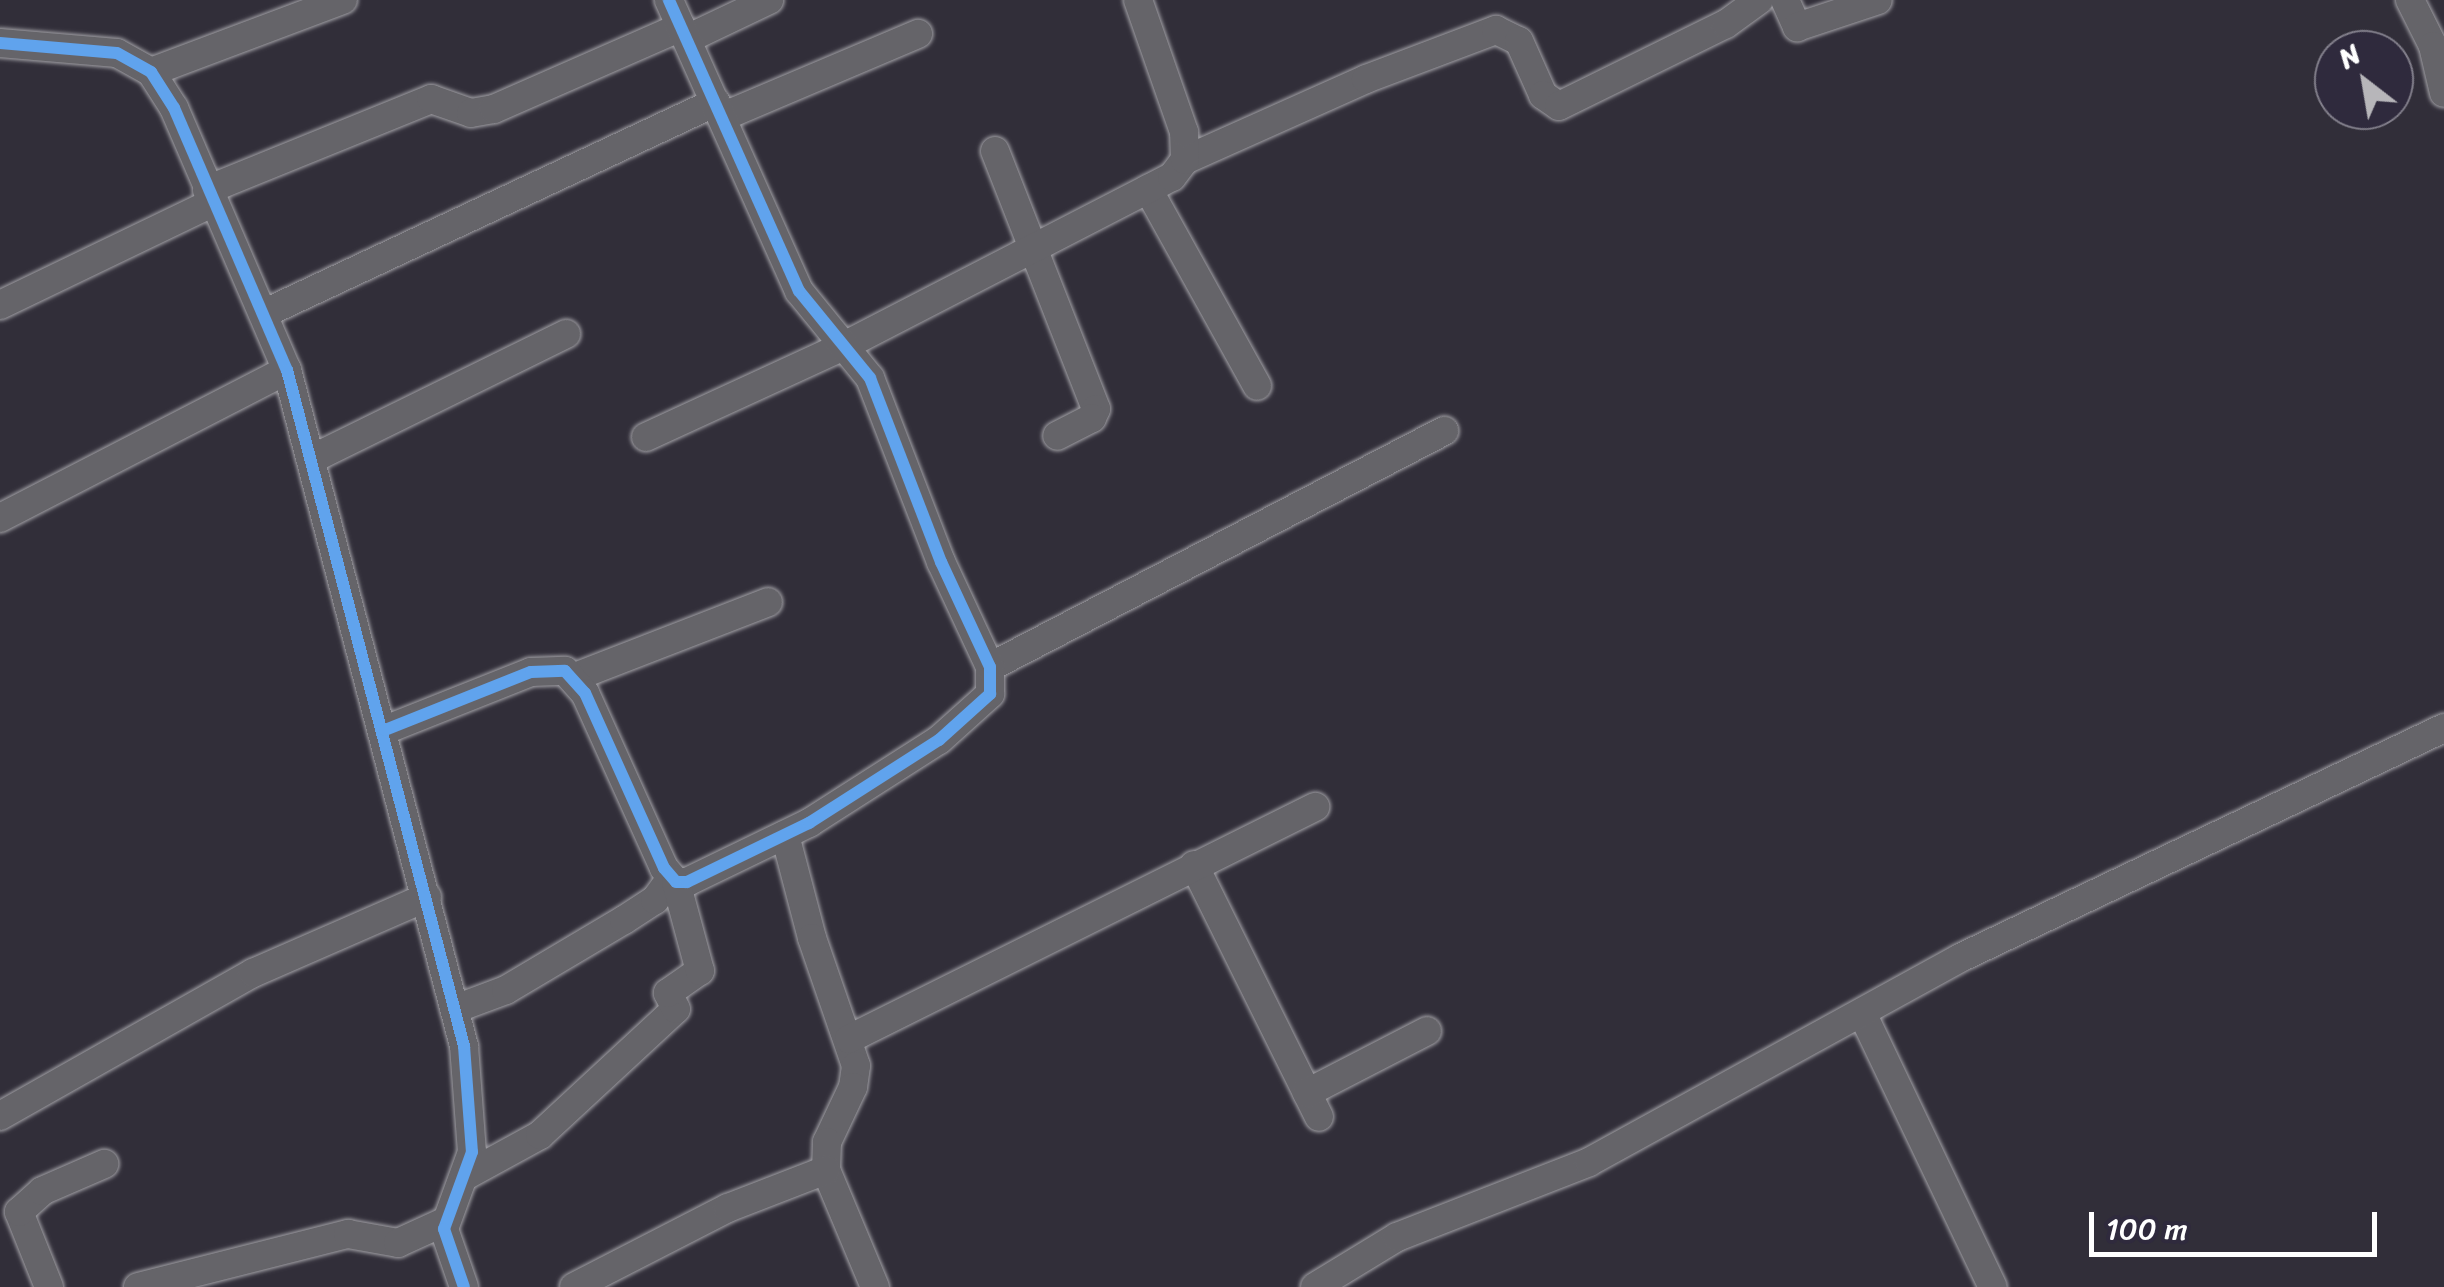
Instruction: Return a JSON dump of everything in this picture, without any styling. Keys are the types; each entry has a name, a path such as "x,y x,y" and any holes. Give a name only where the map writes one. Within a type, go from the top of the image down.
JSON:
{"street":[{"path":"151,72 342,0"},
{"path":"454,1009 506,990 624,920 654,900 673,880 699,879 786,834 953,729 990,694 990,667 941,562 870,378 799,291 669,0"},
{"path":"0,305 211,196 431,99 471,113 494,109 770,0"},
{"path":"1138,0 1184,132 1185,160"},
{"path":"646,437 844,346 1148,189 1185,160 1496,30 1519,40 1542,95 1559,106 1726,24 1760,0"},
{"path":"1785,0 1797,27 1878,0"},
{"path":"2410,0 2432,46 2444,93"},
{"path":"263,314 719,110 918,34"},
{"path":"0,43 117,53 151,72 174,108 287,370 314,458 454,1009 472,1115 467,1175 446,1221 446,1245 464,1287"},
{"path":"995,151 1096,409 1092,418 1057,436"},
{"path":"1148,189 1257,386"},
{"path":"314,458 566,334"},
{"path":"0,518 287,370"},
{"path":"990,667 1444,431"},
{"path":"575,678 768,602"},
{"path":"385,730 531,672 554,667 575,678 673,880 700,971 668,993 676,1009 540,1136 467,1175"},
{"path":"1315,1287 1397,1237 1589,1162 2012,933 2444,728"},
{"path":"849,1038 1315,808"},
{"path":"786,834 812,938 849,1038 854,1087 827,1142 826,1170 875,1287"},
{"path":"1194,865 1313,1105 1427,1030"},
{"path":"0,1116 253,973 427,896"},
{"path":"1863,1015 1993,1287"},
{"path":"49,1287 19,1212 42,1191 104,1164"},
{"path":"574,1287 728,1208 826,1170"},
{"path":"138,1287 348,1234 398,1242 446,1221"}],"cycle path":[{"path":"385,730 531,672 565,671 585,693 664,868 676,882 687,882 809,823 939,740 990,694 990,667 941,562 870,378 799,291 669,0"},
{"path":"0,43 117,53 151,72 174,108 287,370 464,1046 472,1152 444,1229 464,1287"}]}
